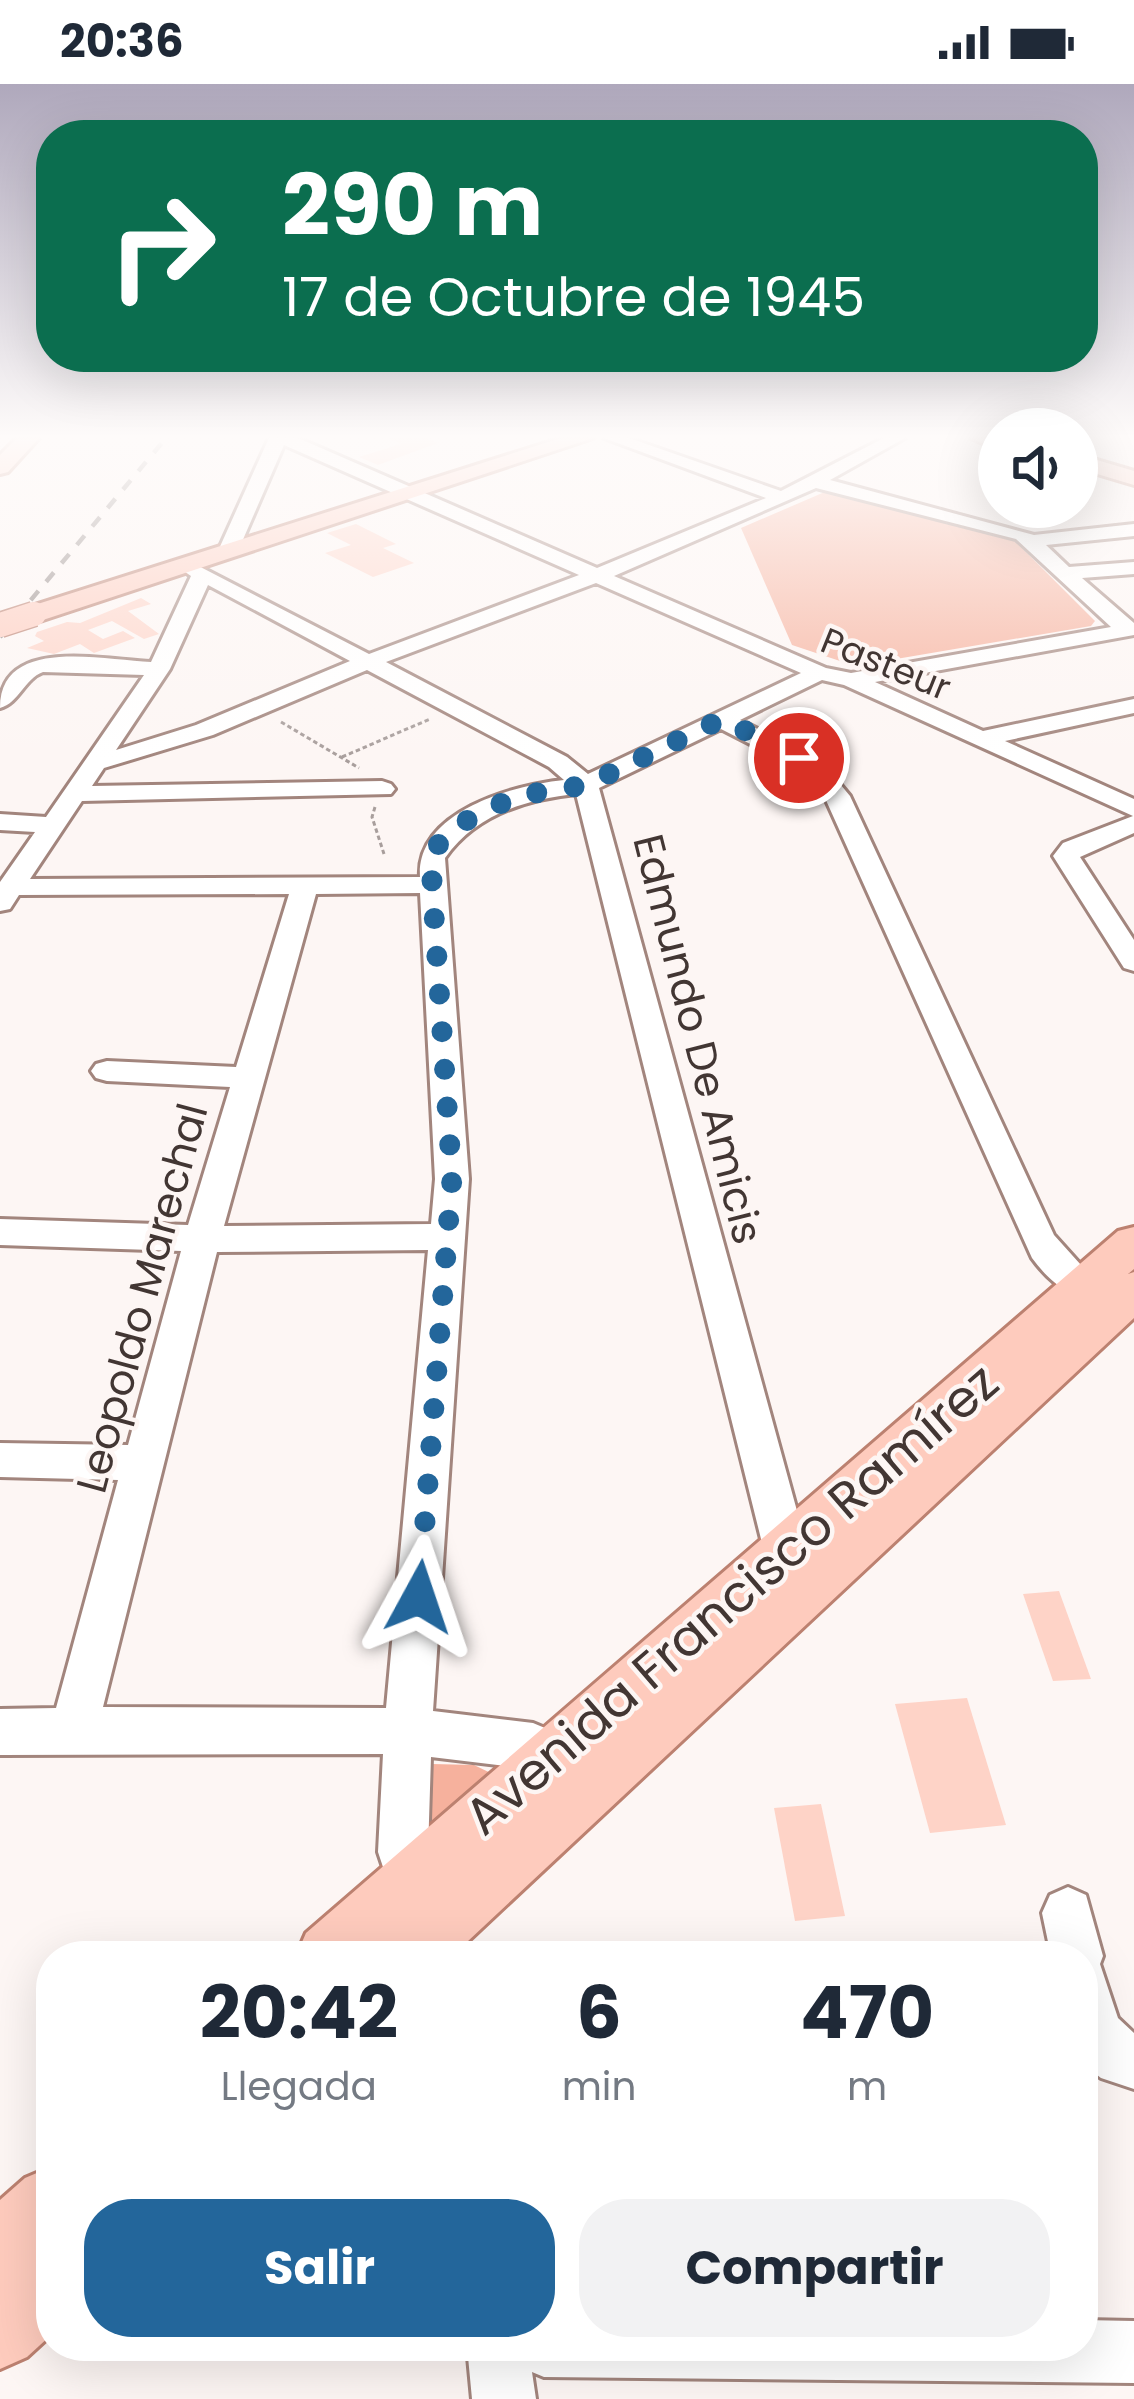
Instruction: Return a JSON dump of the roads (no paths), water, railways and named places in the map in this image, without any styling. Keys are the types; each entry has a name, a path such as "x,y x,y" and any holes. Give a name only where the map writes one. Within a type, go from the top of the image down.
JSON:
{"main road":[{"path":"0,625 193,570 244,546"},
{"name":"Avenida Francisco Ramírez","path":"367,1941 416,1922 786,1551 1123,1277"},
{"name":"Avenida Francisco Ramírez","path":"573,1768 1123,1277"},
{"path":"0,2249 36,2217"},
{"path":"0,2330 36,2297"}],"street":[{"path":"228,551 230,546"},
{"name":"Pasteur","path":"533,546 819,673 850,680 1134,809"},
{"path":"97,762 137,752 667,546"},
{"path":"1036,546 1131,629"},
{"path":"1065,573 1134,568"},
{"path":"5,895 159,669 193,570 558,762 586,785"},
{"path":"850,680 1131,629"},
{"path":"0,701 22,672 40,664 159,669"},
{"path":"416,1922 403,1852 408,1732 452,1178 432,858 437,846 460,824 516,796 586,785 819,673"},
{"path":"981,739 1134,706"},
{"path":"722,719 812,766 837,796 1038,1238 1123,1277"},
{"name":"Edmundo De Amicis","path":"586,785 786,1551"},
{"path":"73,794 382,789"},
{"path":"0,822 53,825"},
{"path":"1134,824 1072,849 1066,856 1134,962"},
{"path":"5,895 432,885"},
{"name":"Leopoldo Marechal","path":"73,1732 202,1239 304,889"},
{"path":"107,1071 250,1078"},
{"path":"0,1232 202,1239 449,1237"},
{"path":"0,1460 142,1462"},
{"path":"0,1732 408,1732 499,1738 573,1768"},
{"path":"1098,2038 1106,2050 1134,2061"},
{"path":"1098,2352 1134,2352"},
{"path":"500,2361 504,2399"}],"railway":[{"path":"0,637 76,546"}]}
